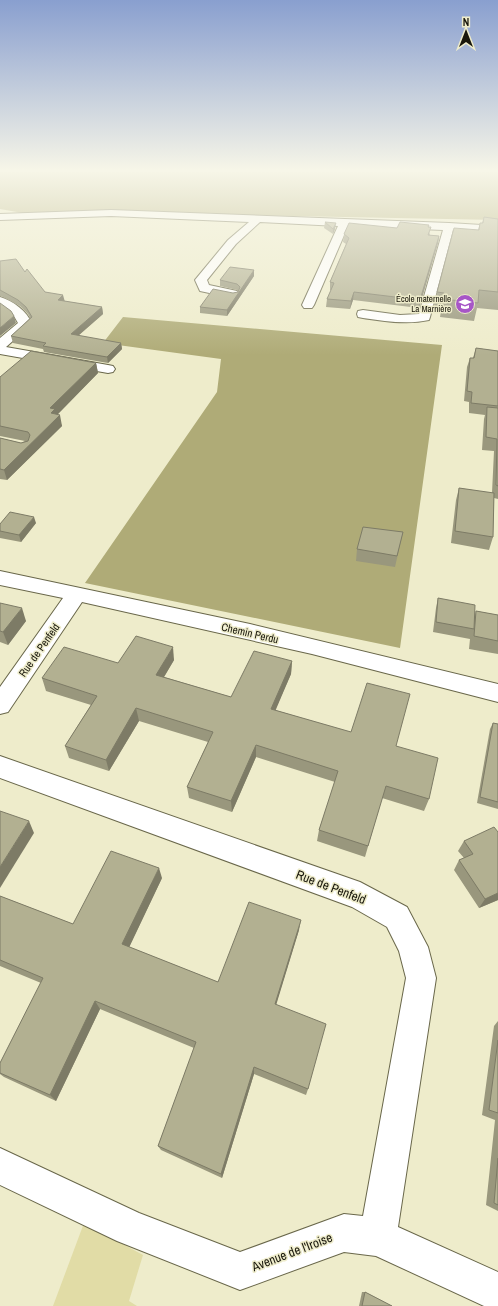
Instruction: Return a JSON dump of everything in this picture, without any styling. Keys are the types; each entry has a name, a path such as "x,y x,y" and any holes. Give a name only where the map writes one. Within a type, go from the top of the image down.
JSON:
{"street":[{"path":"233,294 204,288 201,280 232,242 242,233"},
{"path":"308,305 339,233"},
{"path":"363,314 400,319 424,317 448,233"},
{"path":"0,300 18,312 24,318 25,324 0,345"},
{"path":"0,350 108,370"},
{"name":"Chemin Perdu","path":"0,578 412,670 498,693"},
{"name":"Rue de Penfeld","path":"0,705 77,594"},
{"name":"Rue de Penfeld","path":"0,767 360,896 396,917 413,947 421,978 378,1237"},
{"name":"Avenue de l'Iroise","path":"0,1166 130,1228 240,1271 344,1233 378,1237 498,1292"}],"shaded area":[{"path":"123,317 442,345 400,648 85,583 217,392 221,359 103,343"},
{"path":"84,1223 143,1255 129,1301 137,1306 53,1306"}],"building":[{"path":"429,233 428,235 439,236 420,300 354,292 351,301 327,299 334,283 330,282 349,238 344,234"},
{"path":"453,233 498,233 498,292 479,290 478,303 443,299 444,293 437,292"},
{"path":"16,259 25,272 27,269 45,292 63,295 58,300 102,307 71,334 121,343 107,357 43,346 46,343 11,336 32,317 26,307 18,300 0,290 0,261"},
{"path":"230,267 254,270 227,310 200,307 213,289 233,293 238,292 240,287 237,284 220,280"},
{"path":"0,303 11,311 14,316 0,328"},
{"path":"476,348 498,351 498,406 471,403 472,392 467,391 470,358 474,358"},
{"path":"31,351 96,363 50,408 55,409 51,413 60,415 4,470 0,469 0,438 21,443 28,441 30,435 28,432 0,426 0,377"},
{"path":"487,407 498,408 498,486 496,485 497,439 486,437"},
{"path":"459,488 494,493 493,537 455,531"},
{"path":"10,512 34,517 19,535 0,531 0,524"},
{"path":"363,527 403,532 397,556 357,549"},
{"path":"438,598 475,605 474,629 436,622"},
{"path":"0,603 22,608 3,632 0,631"},
{"path":"476,611 498,615 498,641 474,636"},
{"path":"136,636 173,647 156,675 231,697 254,651 292,661 271,709 351,732 367,683 410,694 396,746 438,758 429,799 386,786 368,846 319,830 338,771 256,745 231,801 187,787 213,732 136,708 106,760 65,746 97,696 42,678 64,647 118,663"},
{"path":"493,723 498,724 498,802 480,797"},
{"path":"0,811 29,821 0,867"},
{"path":"494,827 498,832 498,893 485,899 459,860 473,854 464,841"},
{"path":"111,851 159,868 122,944 218,982 249,902 301,920 275,1004 326,1024 308,1089 254,1067 221,1174 158,1146 196,1042 95,1001 50,1095 0,1073 0,1063 43,978 0,960 0,896 73,924"},
{"path":"498,1040 498,1113 489,1110"},
{"path":"498,1158 498,1205 494,1203"},
{"path":"365,1292 392,1306 362,1306"}],"place":[{"name":"École maternelle La Marnière","path":"465,304"}]}
